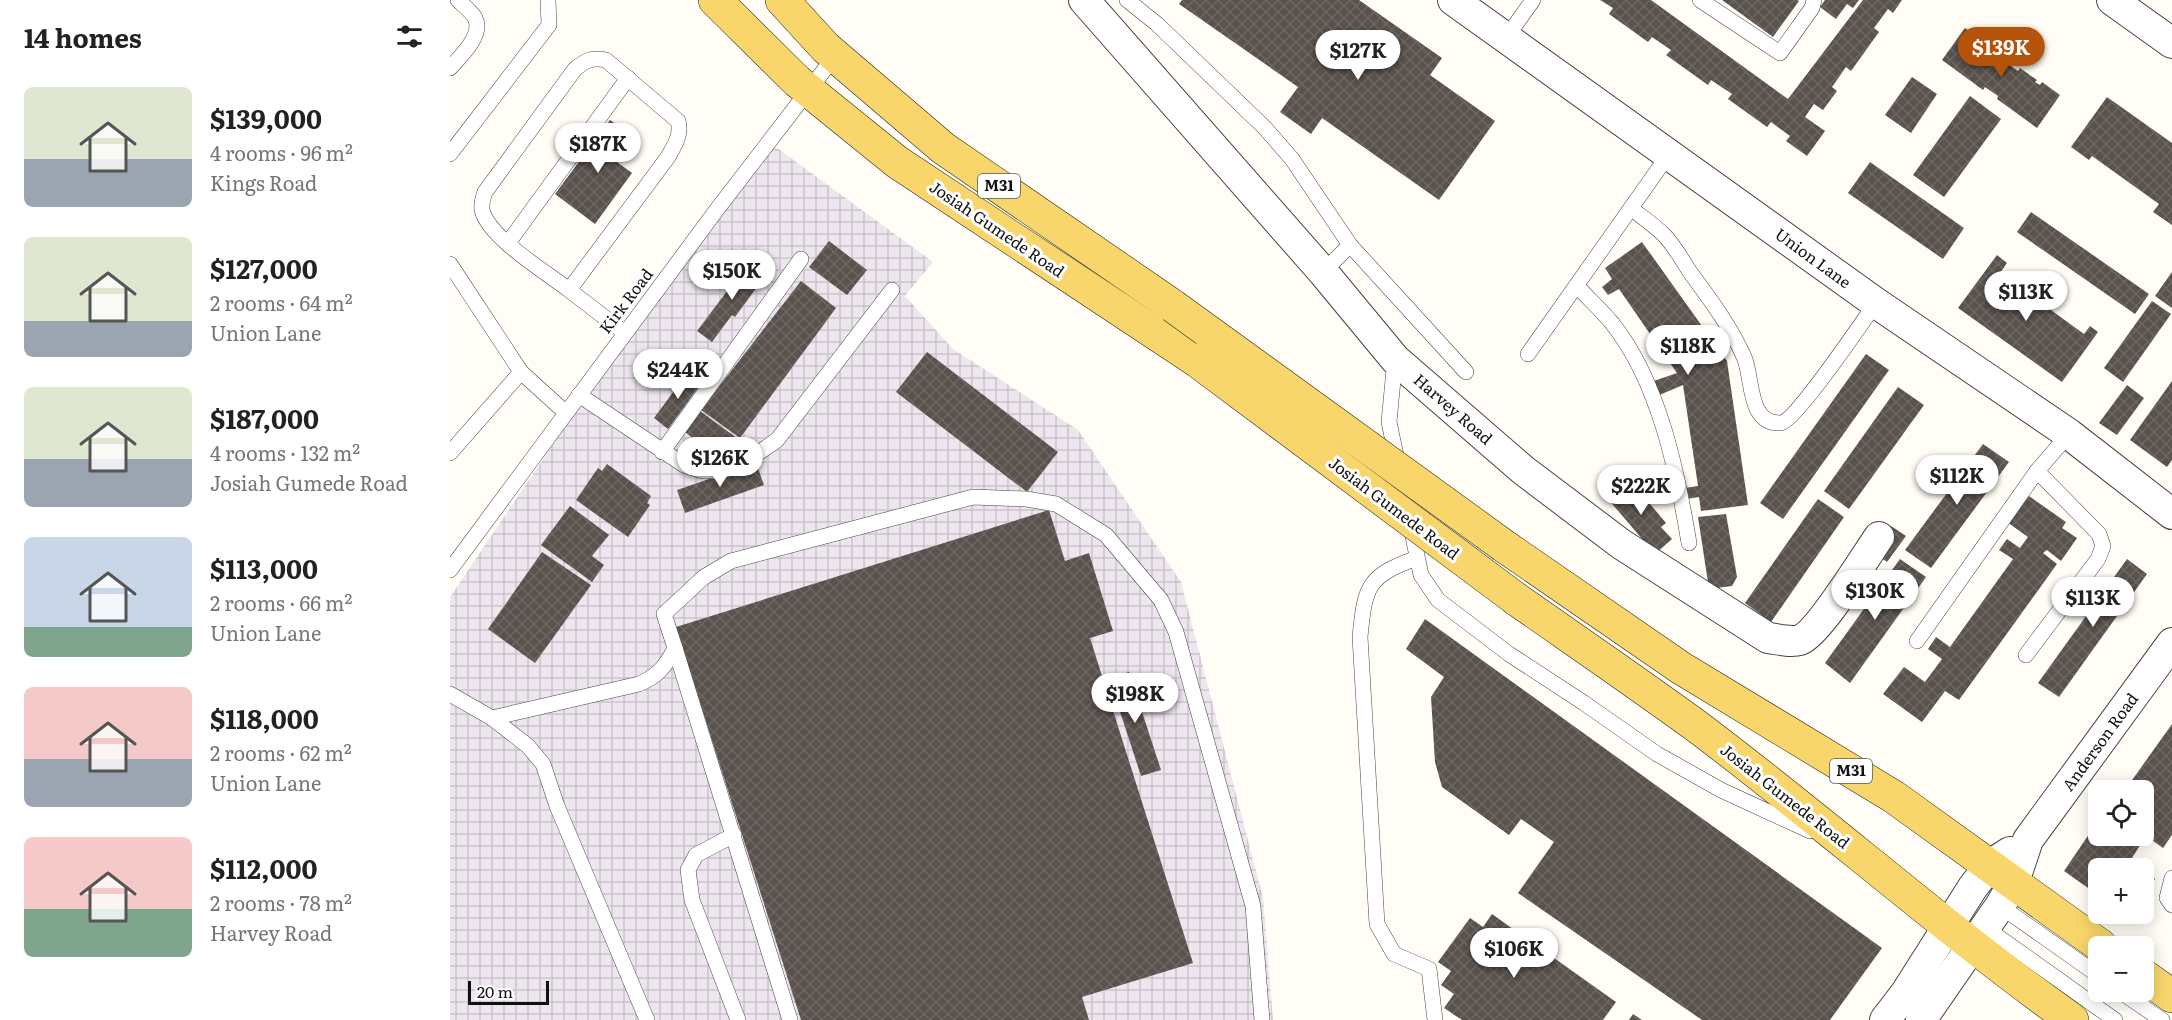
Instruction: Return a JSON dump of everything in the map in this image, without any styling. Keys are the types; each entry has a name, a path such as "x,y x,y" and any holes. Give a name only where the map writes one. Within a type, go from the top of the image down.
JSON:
{"main road":[{"name":"Josiah Gumede Road","path":"716,0 808,90 897,162 1196,360 1516,599 1695,726 1894,882 1946,926 1992,906 2088,941"},
{"name":"Josiah Gumede Road","path":"782,0 793,15 835,56 943,148 1173,306 1504,546 1681,668 1894,797 1992,906 2072,1020"},
{"path":"2154,983 2172,996"}],"street":[{"name":"Harvey Road","path":"1083,0 1323,272 1395,359 1523,470 1620,544 1768,638 1791,642 1802,639 1818,625 1879,537"},
{"name":"Union Lane","path":"1453,0 1876,303 2069,434 2172,514"},
{"path":"2112,0 2172,43"},
{"name":"Anderson Road","path":"1921,1020 1992,906 2028,840 2172,643"},
{"name":"Anderson Road","path":"1885,1020 1905,993 1946,926 1992,906"}],"lane":[{"path":"450,68 469,45 477,29 475,18 458,0"},
{"path":"450,154 549,26 548,0"},
{"path":"1127,0 1157,24 1266,128 1292,159 1350,245 1466,372"},
{"path":"1506,38 1533,0"},
{"path":"1700,0 1780,53 1812,8 1814,0"},
{"name":"Kirk Road","path":"450,570 625,333 835,56"},
{"path":"569,290 668,157 679,133 678,121 628,78 606,60 591,58 575,69 485,192 481,202 482,212 497,234 508,243 569,290 625,333"},
{"path":"508,243 628,78"},
{"path":"1528,354 1669,154"},
{"path":"1632,209 1664,235 1707,296 1745,358 1752,397 1762,416 1771,421 1781,423 1788,419 1812,392 1876,303"},
{"path":"1323,272 1350,245"},
{"path":"662,452 801,260"},
{"path":"450,264 521,372 566,413"},
{"path":"1577,286 1616,329 1648,388 1672,456 1689,543"},
{"path":"579,395 684,465 703,471 721,471 741,465 777,440 892,290"},
{"path":"1395,359 1389,422 1420,575 1438,600 1509,654 1657,754 1721,790 1797,824 1894,882"},
{"path":"450,453 521,372"},
{"path":"1917,641 2037,471 2069,434"},
{"path":"2026,655 2097,560 2103,546 2099,534 2037,471"},
{"path":"790,1020 664,614 704,577 731,561 973,497 1026,499 1056,504 1106,535 1161,600 1176,632 1253,906 1262,1020"},
{"path":"1417,558 1391,567 1367,590 1360,637 1377,924 1394,954 1429,969 1435,1020"},
{"path":"492,718 639,684 656,677 675,648"},
{"path":"450,694 492,718 528,746 543,764 557,806 648,1020"},
{"path":"734,835 696,855 687,870 692,900 738,1020"},
{"path":"2172,878 2167,898 2172,905"},
{"path":"1992,906 2088,968"},
{"path":"1992,906 2115,1020"},
{"path":"2136,1002 2162,1020"}],"shaded area":[{"path":"773,145 933,262 905,296 953,349 1078,430 1181,582 1263,898 1273,1020 450,1020 450,597 587,394"}],"building":[{"path":"1182,0 1359,0 1442,58 1430,75 1495,121 1439,200 1322,118 1311,134 1280,112 1298,87 1179,4"},
{"path":"1600,0 1651,0 1788,99 1863,0 1902,0 1893,13 1888,9 1874,28 1879,32 1851,71 1846,67 1832,87 1837,91 1823,110 1814,104 1805,117 1825,131 1807,156 1786,141 1790,136 1771,122 1767,127 1728,99 1732,94 1711,80 1708,85 1666,55 1671,50 1652,37 1648,42 1609,14 1613,8"},
{"path":"1722,0 1797,0 1799,1 1773,37"},
{"path":"1825,0 1859,0 1853,8 1847,4 1836,19 1820,7"},
{"path":"1965,28 1982,40 1980,43 1987,48 1989,46 2003,57 2001,59 2018,71 2020,68 2037,80 2035,82 2040,85 2042,82 2060,95 2037,128 1997,99 1998,96 1985,87 1983,90 1942,60"},
{"path":"1912,77 1937,94 1911,133 1885,115"},
{"path":"1970,96 2001,119 1944,197 1913,175"},
{"path":"2107,97 2172,143 2172,225 2153,212 2159,204 2092,156 2089,160 2071,147"},
{"path":"610,120 635,138 617,162 632,173 595,224 555,194"},
{"path":"1870,162 1964,228 1943,259 1848,193"},
{"path":"2031,212 2149,294 2135,314 2017,232"},
{"path":"829,241 867,270 847,295 809,267"},
{"path":"1642,242 1727,361 1748,505 1701,511 1699,497 1687,499 1684,488 1698,486 1683,385 1657,396 1651,382 1677,373 1619,289 1608,295 1602,287 1612,279 1605,268"},
{"path":"1997,255 2007,263 2000,273 2084,334 2090,326 2098,332 2062,382 1958,308"},
{"path":"749,262 766,275 735,317 732,315 712,342 697,331"},
{"path":"2172,272 2172,308 2155,296"},
{"path":"801,281 836,308 740,438 701,410"},
{"path":"2152,301 2171,314 2123,382 2104,368"},
{"path":"927,352 1058,452 1027,492 896,392"},
{"path":"1866,354 1889,370 1783,519 1760,503"},
{"path":"688,372 702,382 668,429 654,418"},
{"path":"2172,381 2172,460 2167,467 2130,440"},
{"path":"2127,385 2144,398 2117,435 2099,423"},
{"path":"1898,387 1924,405 1849,509 1824,491"},
{"path":"700,411 737,438 698,442 685,432"},
{"path":"1983,444 2009,462 1931,568 1905,550"},
{"path":"756,463 764,485 685,513 677,490"},
{"path":"607,464 651,496 647,503 650,505 628,537 576,500 598,468 602,471"},
{"path":"1630,480 1666,523 1661,527 1672,539 1655,554 1608,499"},
{"path":"2026,494 2066,522 2062,528 2077,538 2061,561 2047,550 2043,553 2057,564 1959,700 1945,691 1922,722 1883,694 1904,667 1925,682 1942,659 1928,649 1936,637 1950,647 2013,559 1999,550 2007,539 2020,548 2028,537 2007,522"},
{"path":"1818,499 1844,517 1771,622 1745,603"},
{"path":"570,506 609,535 592,556 604,565 592,582 541,545"},
{"path":"1049,510 1065,561 1089,553 1113,631 1090,638 1193,963 1082,997 1089,1020 801,1020 676,627"},
{"path":"1726,514 1737,577 1732,586 1709,589 1698,517"},
{"path":"1891,526 1906,536 1887,562 1873,552"},
{"path":"542,552 591,585 535,663 488,629"},
{"path":"1900,559 1926,577 1850,683 1825,663"},
{"path":"2127,559 2147,574 2059,697 2038,683"},
{"path":"1425,619 1882,948 1830,1020 1702,1020 1518,893 1554,842 1521,819 1509,835 1442,787 1435,762 1431,697 1444,677 1406,649"},
{"path":"1129,672 1161,770 1141,776 1109,678"},
{"path":"2172,724 2172,835 2163,848 2154,842 2154,780 2132,780"},
{"path":"2088,836 2088,846 2140,846 2132,858 2088,858 2088,888 2064,871"},
{"path":"1492,914 1616,1002 1603,1020 1462,1020 1444,1008 1454,994 1441,985 1451,971 1438,962 1470,918 1483,927"},
{"path":"1633,1014 1642,1020 1629,1020"}]}
